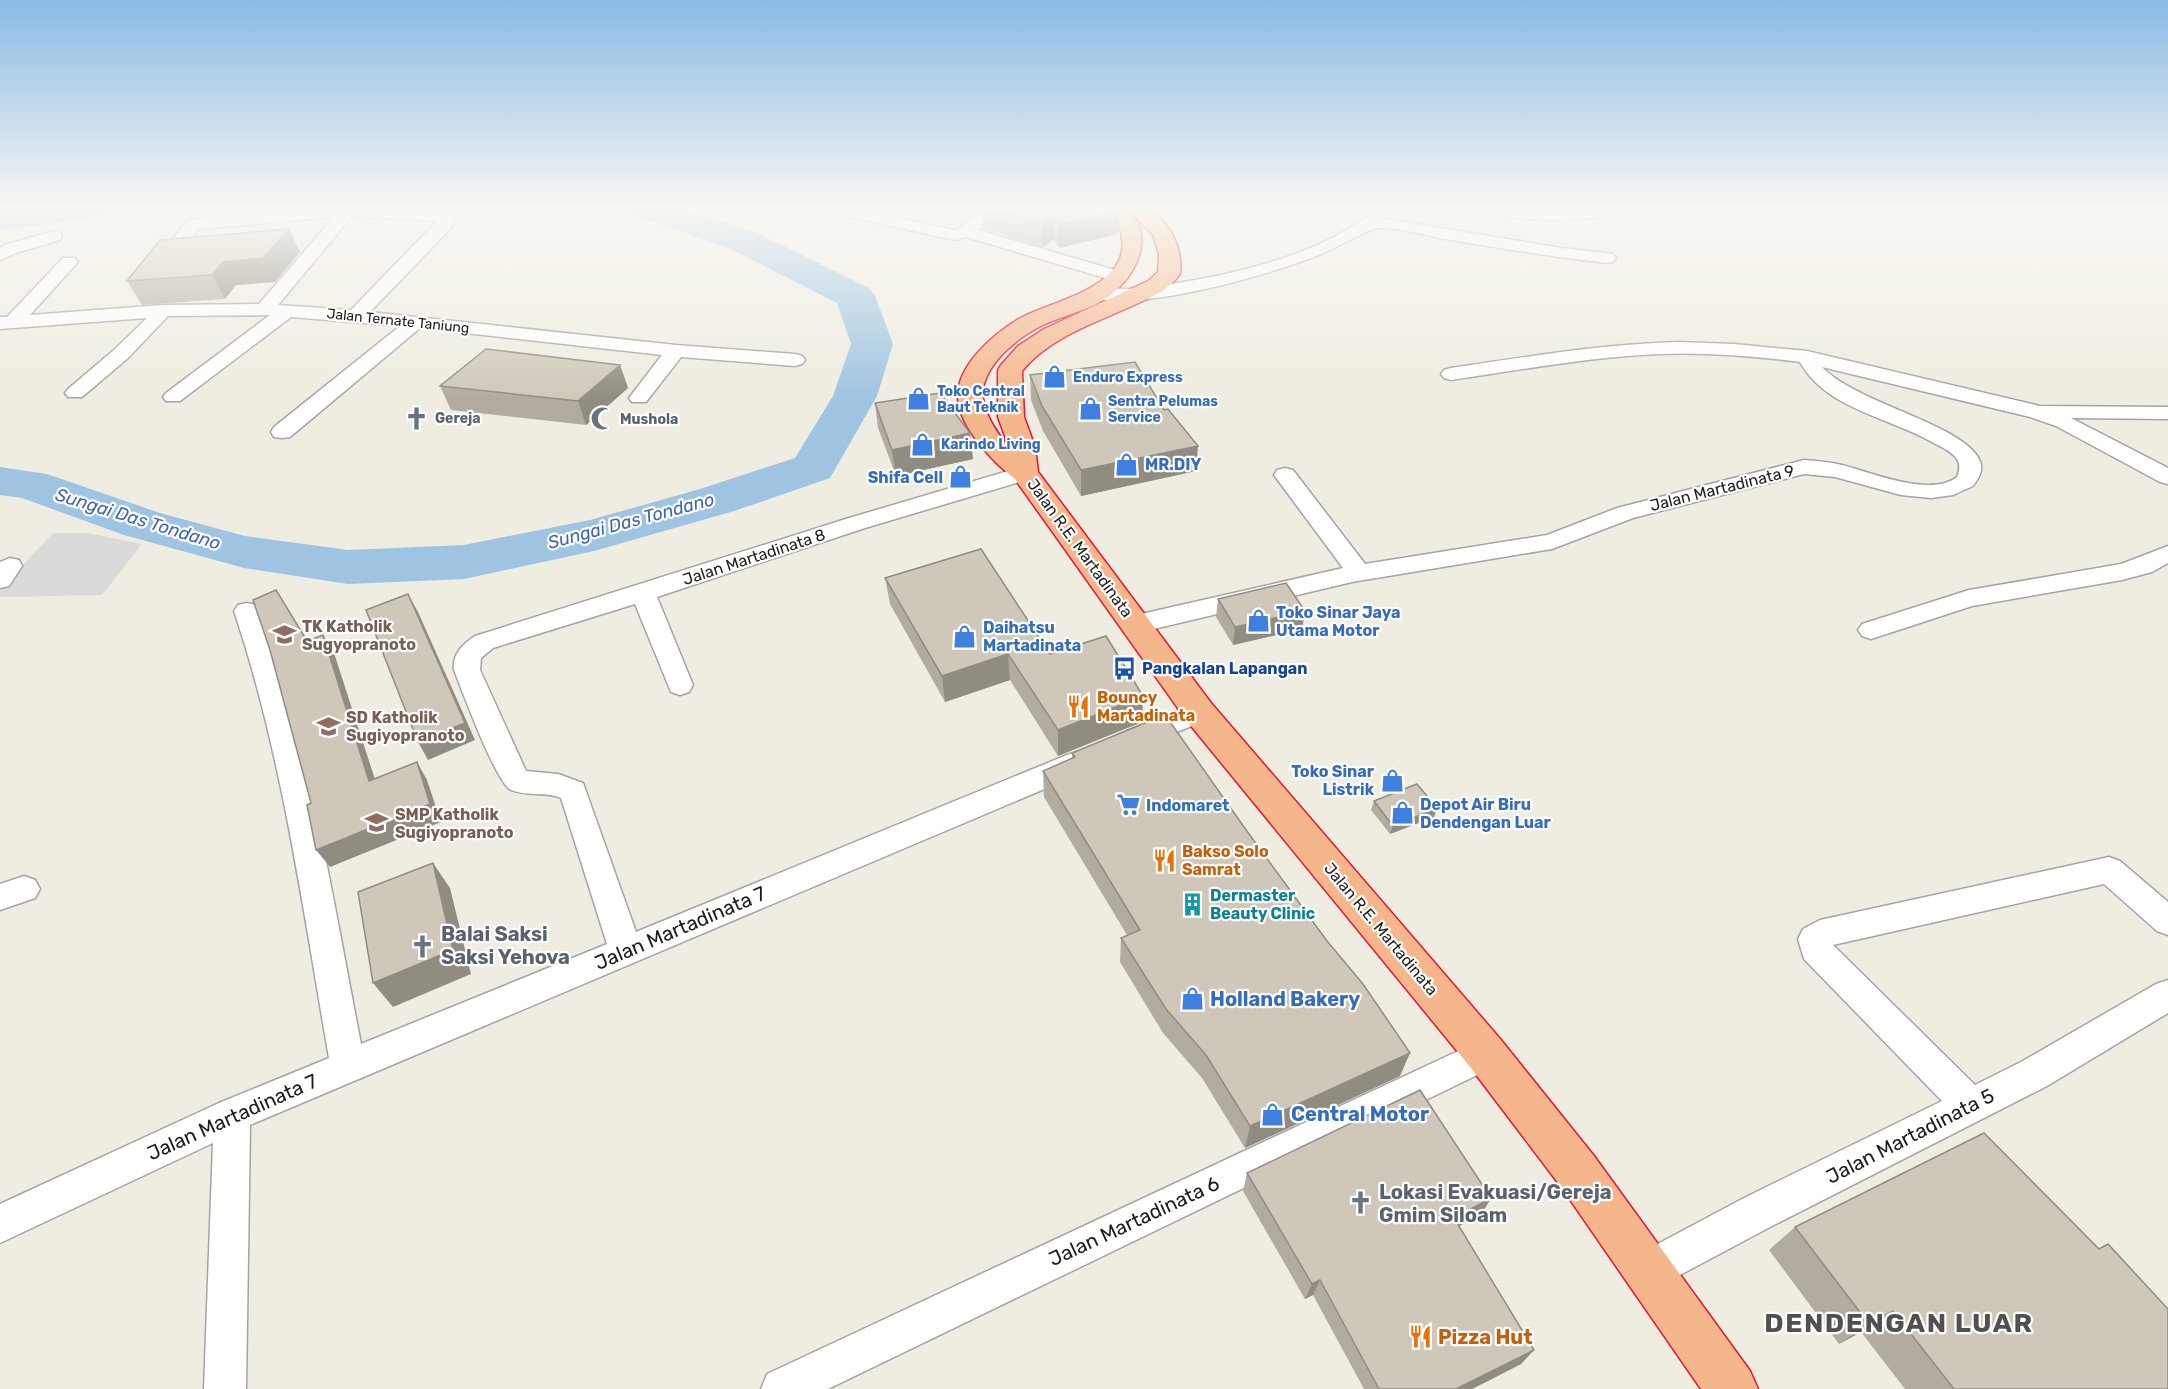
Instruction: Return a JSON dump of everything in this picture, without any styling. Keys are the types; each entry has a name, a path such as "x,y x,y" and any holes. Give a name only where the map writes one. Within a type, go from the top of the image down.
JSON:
{"highway":[{"name":"Jalan R.E. Martadinata","path":"1122,271 1119,277 1098,294 1027,325 996,350 975,375 970,398 973,410 1000,454 1025,473 1199,712 1486,1054 1578,1172 1732,1389"},
{"name":"Jalan R.E. Martadinata","path":"1025,473 1022,447 1010,410 1010,370 1026,351 1052,334 1156,286 1168,271"}],"street":[{"path":"7,322 60,271"},
{"path":"152,276 156,271"},
{"path":"264,309 297,271"},
{"path":"356,316 399,271"},
{"path":"1098,271 1119,277"},
{"path":"1098,294 1118,296 1138,294 1213,281 1248,271"},
{"path":"123,313 137,295"},
{"path":"173,397 288,310"},
{"name":"Jalan Ternate Taniung","path":"7,322 163,311 288,310 676,351 795,360"},
{"path":"75,393 133,343 163,311"},
{"path":"282,432 416,322"},
{"path":"1450,374 1566,357 1661,348 1807,357 2037,412 2063,422 2168,477"},
{"path":"639,398 676,351"},
{"name":"Jalan Martadinata 9","path":"1137,624 1298,585 1552,542 1625,513 1804,468 1826,469 1913,490 1938,491 1956,488 1966,482 1971,470 1970,460 1960,450 1914,424 1867,404 1823,381 1810,368 1807,357"},
{"path":"2037,412 2063,410 2168,413"},
{"name":"Jalan Martadinata 8","path":"626,951 573,791 566,785 526,783 517,780 509,768 466,663 468,656 484,642 857,523 1025,473"},
{"path":"1285,475 1359,573"},
{"path":"1871,630 1970,598 2122,572 2143,566 2168,554"},
{"path":"643,593 680,685"},
{"path":"247,611 262,651 289,768 348,1067"},
{"name":"Jalan Martadinata 7","path":"0,1224 232,1114 1199,712"},
{"path":"1971,1106 1816,949 1814,939 1820,934 2109,870 2168,921"},
{"name":"Jalan Martadinata 5","path":"1648,1270 1758,1212 2034,1074 2168,995"},
{"name":"Jalan Martadinata 6","path":"782,1389 1486,1054"},
{"path":"225,1389 232,1114"}],"shaded area":[{"path":"53,533 88,533 142,544 102,595 0,597 0,589"}],"building":[{"path":"135,271 216,271 212,275 127,281"},
{"path":"486,349 620,365 578,401 440,386"},
{"path":"1135,362 1164,410 1168,409 1198,446 1081,470 1042,406 1030,375"},
{"path":"940,393 970,433 892,450 875,403"},
{"path":"981,549 1050,654 1106,636 1143,696 1058,730 1008,654 942,676 885,578"},
{"path":"1286,583 1305,611 1235,627 1218,599"},
{"path":"276,590 307,641 323,635 369,781 417,762 430,804 316,850 307,805 311,803 270,650 253,600"},
{"name":"SD Katholik Sugiyopranoto","path":"408,594 465,723 418,742 366,610"},
{"path":"1157,718 1160,722 1168,719 1327,941 1363,984 1410,1053 1250,1126 1206,1055 1166,1009 1121,938 1140,930 1043,771 1075,757 1072,753"},
{"name":"Depot Air Biru Dendengan Luar","path":"1417,784 1437,808 1393,826 1374,801"},
{"path":"433,863 453,950 373,983 358,892"},
{"path":"1420,1090 1491,1198 1454,1218 1534,1350 1456,1389 1379,1389 1320,1280 1312,1284 1247,1173"},
{"path":"1984,1133 2099,1249 2108,1244 2168,1309 2168,1389 1954,1389 1893,1311 1869,1324 1795,1227"}],"waterway":[{"name":"Sungai Das Tondano","path":"0,481 30,484 142,524 244,552 348,567 464,562 594,535 717,500 813,468 855,396 872,344 855,296 804,271"}],"place":[{"name":"Enduro Express","path":"1055,377"},
{"name":"Toko Central Baut Teknik","path":"919,399"},
{"name":"Sentra Pelumas Service","path":"1090,409"},
{"name":"Gereja","path":"417,418"},
{"name":"Mushola","path":"602,419"},
{"name":"Karindo Living","path":"923,444"},
{"name":"MR.DIY","path":"1127,464"},
{"name":"Shifa Cell","path":"961,477"},
{"name":"Toko Sinar Jaya Utama Motor","path":"1258,621"},
{"name":"TK Katholik Sugyopranoto","path":"284,635"},
{"name":"Daihatsu Martadinata","path":"965,636"},
{"name":"Pangkalan Lapangan","path":"1124,668"},
{"name":"Bouncy Martadinata","path":"1079,706"},
{"name":"SD Katholik Sugiyopranoto","path":"328,726"},
{"name":"Toko Sinar Listrik","path":"1392,780"},
{"name":"Indomaret","path":"1128,805"},
{"name":"Depot Air Biru Dendengan Luar","path":"1402,813"},
{"name":"SMP Katholik Sugiyopranoto","path":"377,823"},
{"name":"Bakso Solo Samrat","path":"1164,860"},
{"name":"Dermaster Beauty Clinic","path":"1192,904"},
{"name":"Balai Saksi Saksi Yehova","path":"423,946"},
{"name":"Holland Bakery","path":"1192,999"},
{"name":"Central Motor","path":"1273,1114"},
{"name":"Lokasi Evakuasi/Gereja Gmim Siloam","path":"1361,1203"},
{"name":"Pizza Hut","path":"1420,1337"}],"district":[{"name":"DENDENGAN LUAR","path":"1899,1323"}]}
